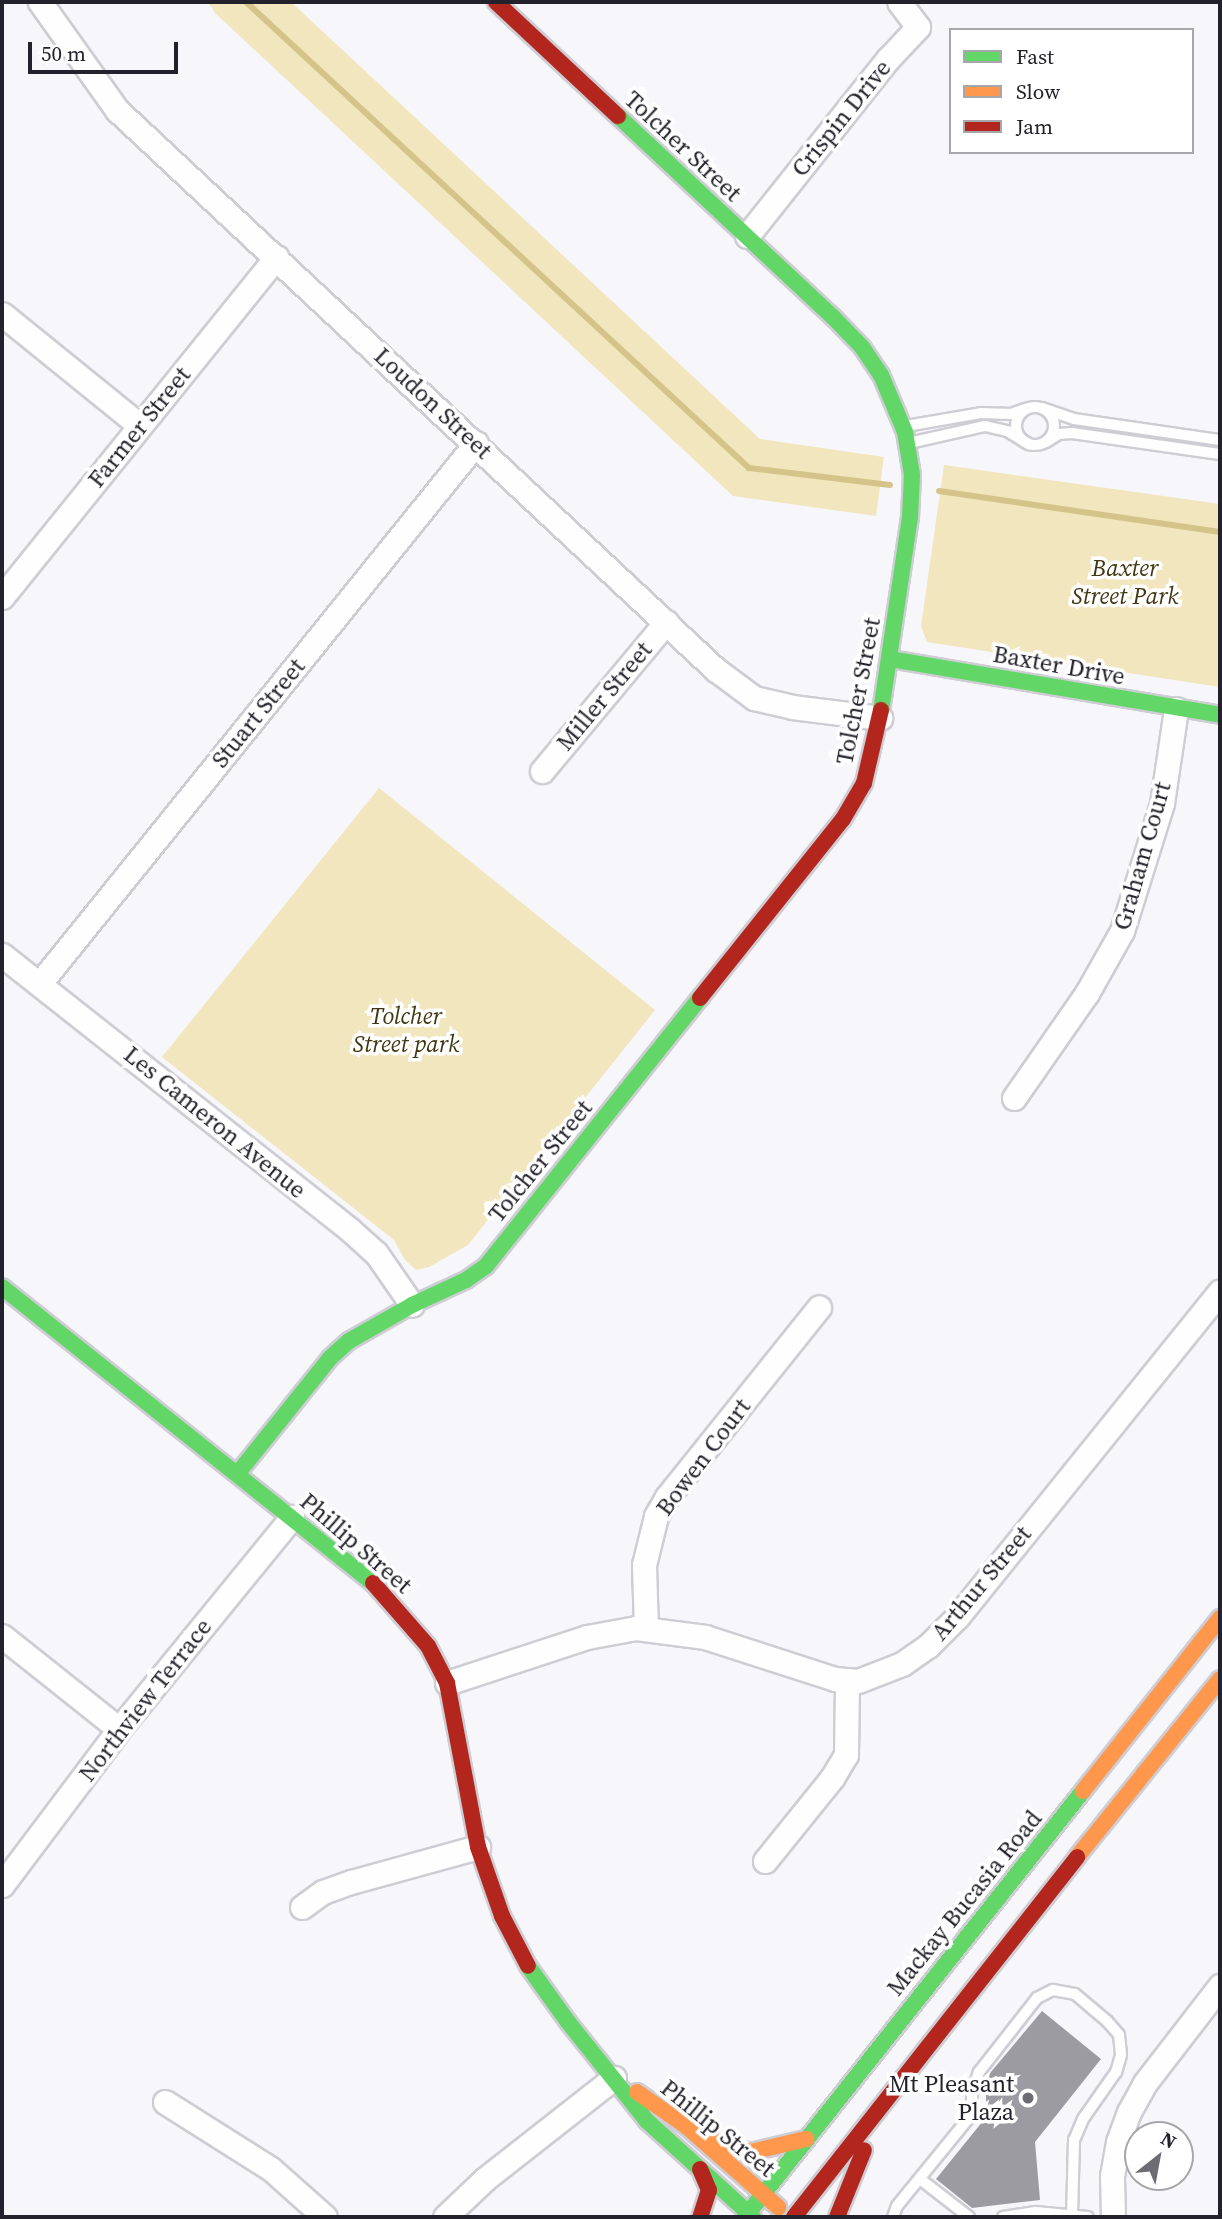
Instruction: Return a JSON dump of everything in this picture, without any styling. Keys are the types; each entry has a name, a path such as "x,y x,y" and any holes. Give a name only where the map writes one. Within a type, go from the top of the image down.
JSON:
{"street":[{"name":"Loudon Street","path":"40,2 117,110 715,669 754,698 792,707 880,718"},
{"name":"Tolcher Street","path":"238,1473 330,1358 349,1341 411,1305 466,1280 486,1266 809,862 856,799 870,764 880,718 910,517 912,475 906,435 881,375 862,347 496,2"},
{"name":"Crispin Drive","path":"747,236 888,59 918,27 899,2"},
{"name":"Farmer Street","path":"2,597 276,257"},
{"path":"2,314 139,425"},
{"name":"Stuart Street","path":"40,982 476,443"},
{"name":"Miller Street","path":"542,771 666,622"},
{"name":"Baxter Drive","path":"890,659 1220,715"},
{"name":"Graham Court","path":"1014,1098 1087,993 1122,932 1162,803 1176,709"},
{"name":"Les Cameron Avenue","path":"2,955 40,982 349,1229 376,1253 411,1305"},
{"name":"Phillip Street","path":"2,1287 360,1571 395,1605 428,1646 447,1683 478,1846 502,1916 525,1961 568,2022 653,2128 749,2216"},
{"name":"Arthur Street","path":"447,1683 587,1637 646,1629 705,1637 835,1679 858,1681 902,1664 928,1646 958,1616 1220,1292"},
{"name":"Bowen Court","path":"646,1629 644,1565 656,1516 667,1497 819,1307"},
{"name":"Northview Terrace","path":"2,1885 119,1729 292,1517"},
{"name":"Mackay Bucasia Road","path":"749,2216 806,2138 1220,1618"},
{"path":"2,1636 119,1729"},
{"path":"792,2217 899,2084 975,1983 1220,1679"},
{"path":"765,1861 832,1778 846,1755 847,1680"},
{"path":"302,1907 323,1892 351,1882 478,1846"},
{"path":"1113,2217 1116,2153 1129,2112 1145,2082 1220,1986"},
{"path":"445,2217 485,2179 614,2078"},
{"name":"Phillip Street","path":"614,2078 685,2126 792,2217"},
{"path":"837,2217 853,2171 899,2084"},
{"path":"165,2102 271,2169 325,2217"},
{"path":"685,2126 711,2141 744,2151 769,2150 806,2138"},
{"path":"700,2169 709,2190 700,2217"}],"lane":[{"path":"906,435 981,413 1011,414 1025,409 1042,408 1074,419 1220,440"},
{"path":"1042,408 1052,415 1055,424 1054,432 1046,442"},
{"path":"1025,409 1017,419 1017,428 1019,436 1029,444"},
{"path":"906,435 989,426 1007,431 1029,444 1046,442 1059,434 1070,433 1220,454"},
{"path":"893,2217 897,2206 972,2114 972,2093 979,2072 1037,1998 1053,1990 1075,1994 1107,2021 1119,2035 1121,2055 1116,2072 1083,2119 1073,2140 1072,2216"},
{"path":"920,2179 969,2217"},
{"path":"1003,2217 1036,2212 1088,2217"}],"green space":[{"path":"208,2 291,2 760,439 884,457 876,516 733,496 215,13"},
{"name":"Baxter Street Park","path":"944,465 1220,504 1220,687 927,642 921,626"},
{"name":"Tolcher Street park","path":"379,788 655,1010 468,1245 429,1267 416,1270 405,1260 394,1240 162,1057"}],"building":[{"name":"Mt Pleasant Plaza","path":"1042,2011 1101,2059 1035,2142 1040,2200 972,2208 936,2179 987,2116 985,2079"}],"waterway":[{"path":"246,2 749,468 890,485"},
{"path":"939,491 1220,532"}],"traffic: fast":[{"path":"618,116 833,317 862,347 881,375 905,432 912,475 910,517 881,710"},
{"path":"890,659 1220,715"},
{"path":"238,1473 330,1358 349,1341 412,1305 466,1280 486,1266 700,998"},
{"path":"2,1287 373,1583"},
{"path":"745,2217 1083,1791"},
{"path":"528,1966 568,2022 647,2121 753,2217"}],"traffic: slow":[{"path":"1083,1791 1220,1618"},
{"path":"1077,1857 1220,1679"},
{"path":"637,2092 686,2126 778,2207"},
{"path":"707,2139 751,2152 806,2139"}],"traffic: jam":[{"path":"496,2 618,116"},
{"path":"700,998 843,819 864,783 881,710"},
{"path":"373,1583 428,1646 447,1683 478,1847 502,1916 528,1966"},
{"path":"794,2217 1077,1857"},
{"path":"837,2217 864,2150"},
{"path":"700,2169 709,2190 700,2217"}],"place":[{"name":"Mt Pleasant Plaza","path":"1028,2098"}]}
